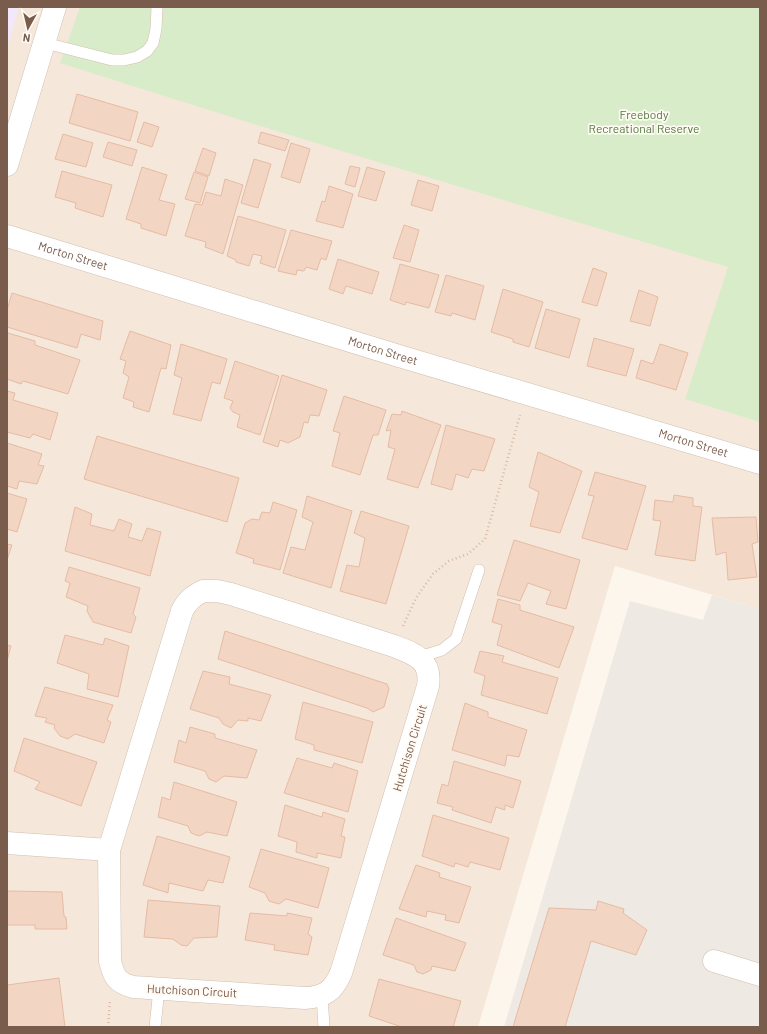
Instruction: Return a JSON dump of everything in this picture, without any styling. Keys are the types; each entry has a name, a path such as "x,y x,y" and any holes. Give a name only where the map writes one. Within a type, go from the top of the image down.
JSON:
{"street":[{"path":"7,165 55,7"},
{"name":"Morton Street","path":"7,236 526,394 760,463"},
{"name":"Hutchison Circuit","path":"202,590 217,591 231,594 394,646 419,657 424,662 429,677 428,686 341,973 334,987 322,995 305,998 137,988 127,986 120,982 112,969 110,960 109,850 182,611 186,603 202,590"},
{"path":"7,844 109,850"},
{"path":"714,961 760,975"}],"lane":[{"path":"44,43 112,60 124,60 137,57 147,51 153,43 156,29 156,7"},
{"path":"419,657 442,650 456,639 479,570"},
{"path":"155,1027 159,989"},
{"path":"322,995 324,1027"}],"path":[{"path":"394,646 416,598 433,574 449,561 468,554 485,539 526,394"}],"shaded area":[{"path":"7,7 760,7 760,609 615,566 478,1027 7,1027"},
{"path":"7,7 19,7 7,48"},
{"path":"712,595 760,609 760,1027 504,1027 630,601 703,620"}],"green space":[{"name":"Freebody Recreational Reserve","path":"80,7 760,7 760,422 685,399 728,267 227,116 60,63"}],"building":[{"path":"77,94 138,112 130,141 69,123"},
{"path":"144,122 159,127 152,147 137,142"},
{"path":"261,132 289,140 285,151 258,143"},
{"path":"63,134 93,143 86,167 55,159"},
{"path":"108,142 137,150 132,166 103,157"},
{"path":"291,143 310,149 300,183 281,177"},
{"path":"203,148 216,153 209,176 195,171"},
{"path":"254,159 271,164 258,208 241,203"},
{"path":"350,166 360,168 355,187 345,184"},
{"path":"142,167 167,175 159,200 175,204 166,236 141,228 141,224 126,219"},
{"path":"367,167 385,172 376,201 358,196"},
{"path":"62,171 112,185 103,217 75,208 76,203 55,197"},
{"path":"194,172 208,177 200,203 185,199"},
{"path":"225,179 243,185 223,254 205,247 206,242 185,236 195,204 202,205 206,192 221,196"},
{"path":"418,180 439,186 432,211 411,205"},
{"path":"329,186 353,194 343,228 316,221 322,201 325,202"},
{"path":"238,216 286,230 275,268 260,263 262,256 253,254 249,266 236,262 236,260 227,256"},
{"path":"404,225 419,230 410,262 393,258"},
{"path":"291,230 332,241 326,260 321,258 317,270 306,267 304,271 297,270 296,275 278,271"},
{"path":"338,259 379,272 372,294 346,286 343,294 329,289"},
{"path":"400,264 439,275 429,308 406,302 405,305 390,300"},
{"path":"593,268 607,273 597,306 582,302"},
{"path":"446,275 484,286 475,320 452,313 451,316 435,312"},
{"path":"503,289 543,302 529,347 513,342 513,339 491,332"},
{"path":"639,290 658,297 650,326 630,321"},
{"path":"12,293 103,321 100,340 81,334 77,348 7,327 7,310"},
{"path":"546,309 580,319 569,358 535,348"},
{"path":"130,331 171,345 166,369 161,368 149,412 133,407 134,402 123,398 129,377 123,373 126,361 120,359"},
{"path":"8,333 35,341 35,345 80,360 68,394 23,381 21,384 7,379"},
{"path":"594,338 634,349 626,376 587,366"},
{"path":"181,344 227,359 220,384 212,382 201,421 173,414 182,378 174,375"},
{"path":"660,344 688,353 676,390 636,378 641,360 653,364"},
{"path":"235,361 279,376 260,435 237,427 240,415 233,412 230,408 233,401 224,398"},
{"path":"282,375 327,390 319,416 310,415 308,423 304,422 300,437 288,443 280,440 278,447 263,442"},
{"path":"7,391 15,393 13,400 58,413 50,440 33,434 30,438 7,432"},
{"path":"344,396 386,410 378,435 373,435 360,475 332,466 340,433 333,431"},
{"path":"402,411 441,425 418,488 387,479 395,449 388,447 391,430 386,431 392,414 401,415"},
{"path":"446,425 495,439 484,471 472,469 468,478 456,474 452,490 431,484"},
{"path":"97,436 239,478 227,522 84,479"},
{"path":"7,443 42,454 38,465 44,466 37,484 19,481 17,489 7,486"},
{"path":"538,452 582,471 560,533 530,526 539,492 529,487"},
{"path":"595,472 646,486 627,550 582,538 594,496 588,495"},
{"path":"7,493 27,499 17,532 7,529"},
{"path":"674,495 693,498 693,506 702,507 695,561 655,555 661,521 653,520 655,500 673,502"},
{"path":"307,496 352,511 331,588 283,573 291,547 305,550 313,522 302,517"},
{"path":"273,502 297,510 280,570 253,563 254,559 236,553 245,523 252,519 259,520 262,512 270,513"},
{"path":"75,507 92,514 90,525 114,531 119,519 132,524 128,537 142,541 147,528 161,532 150,576 65,551"},
{"path":"361,511 409,526 386,604 340,591 347,565 359,567 365,538 354,533"},
{"path":"756,517 758,542 752,544 757,577 728,580 726,552 716,555 712,518"},
{"path":"514,540 580,560 566,609 546,604 551,591 528,583 520,601 497,595"},
{"path":"7,544 12,545 7,560"},
{"path":"69,567 140,588 133,614 136,617 131,633 93,622 87,611 88,606 66,597 70,583 65,581"},
{"path":"498,599 520,605 520,610 574,627 559,668 497,645 502,625 492,622"},
{"path":"225,631 387,684 389,689 384,707 373,712 367,708 218,659"},
{"path":"65,635 103,645 105,638 129,646 118,697 87,689 89,674 57,663"},
{"path":"7,645 11,646 7,661"},
{"path":"480,651 504,656 502,662 558,678 547,714 481,695 485,676 474,672"},
{"path":"203,671 230,677 229,684 271,695 261,721 248,718 248,721 238,720 231,728 223,724 219,718 190,709"},
{"path":"45,687 113,705 107,720 111,722 104,743 75,734 68,739 60,736 54,728 55,725 45,722 47,718 35,716"},
{"path":"303,702 373,722 362,763 314,750 314,745 295,739"},
{"path":"465,703 488,712 488,717 527,730 519,757 507,755 505,766 452,750"},
{"path":"190,727 215,734 215,738 257,750 247,778 224,776 216,782 209,779 205,771 174,762 179,740 186,743"},
{"path":"24,738 97,762 81,806 35,789 40,782 14,771"},
{"path":"297,758 332,768 334,763 358,771 348,812 284,793"},
{"path":"454,761 521,781 513,808 505,805 505,810 496,807 491,823 452,810 453,807 437,803 442,784 448,786"},
{"path":"174,782 237,802 227,836 207,832 199,836 191,833 188,826 158,817 162,797 170,800"},
{"path":"285,805 322,817 323,812 345,819 341,836 345,837 341,858 317,853 317,858 296,852 297,842 278,836"},
{"path":"433,815 509,838 500,870 470,862 468,867 455,863 454,867 422,856"},
{"path":"157,836 230,857 223,883 208,880 203,891 169,883 168,893 143,885"},
{"path":"261,849 329,868 318,908 286,899 279,904 269,901 265,893 249,887"},
{"path":"416,865 440,873 439,877 471,887 459,923 445,920 446,915 427,911 426,917 399,909"},
{"path":"7,891 62,892 64,916 66,917 67,929 35,929 35,925 7,925"},
{"path":"148,900 220,906 217,937 194,938 187,946 181,945 173,939 144,937"},
{"path":"598,901 624,909 623,913 647,930 636,955 591,941 565,1027 513,1027 549,908 596,910"},
{"path":"250,913 287,916 287,913 312,918 308,934 312,937 308,955 274,950 275,945 245,940"},
{"path":"396,918 466,943 455,971 432,966 431,970 423,974 417,972 414,965 383,955"},
{"path":"59,978 65,1027 7,1027 7,985"},
{"path":"379,979 461,1001 453,1027 402,1027 369,1016"}]}
